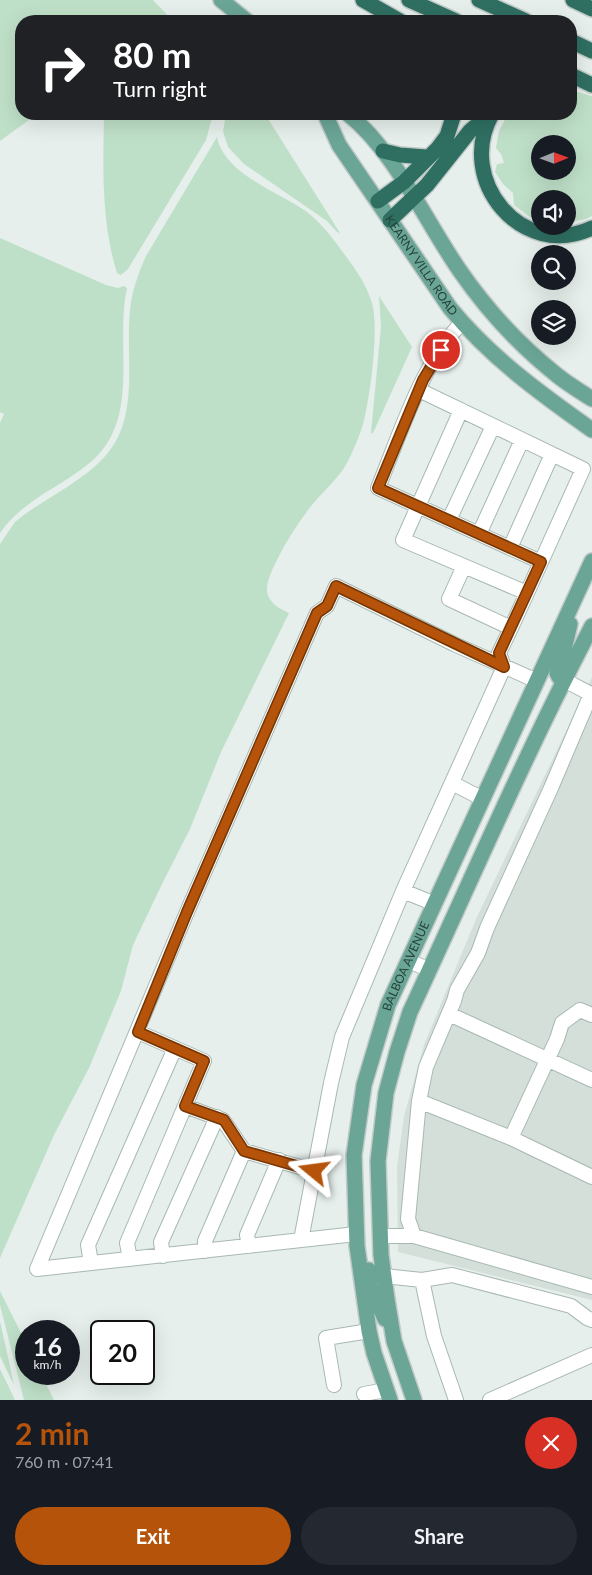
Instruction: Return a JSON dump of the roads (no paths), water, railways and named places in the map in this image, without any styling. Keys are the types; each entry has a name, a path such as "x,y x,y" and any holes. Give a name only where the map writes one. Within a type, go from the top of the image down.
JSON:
{"highway":[{"path":"363,0 389,15"},
{"path":"409,0 443,15"},
{"path":"479,0 513,15"},
{"path":"573,0 592,9"},
{"path":"577,45 592,51"},
{"path":"577,78 592,86"},
{"path":"577,85 592,86"},
{"path":"378,201 404,182 438,148 447,136 452,120"},
{"path":"390,220 426,185 470,131 484,120"},
{"path":"489,120 484,140 482,162 487,185 501,207 519,223 540,232 569,234 592,228"},
{"path":"383,150 400,156 426,158"}],"main road":[{"path":"221,0 240,15"},
{"name":"KEARNY VILLA ROAD","path":"328,120 339,145 462,323 514,372 547,399 592,430"},
{"path":"356,120 383,150 460,271 484,304 505,327 558,377 592,399"},
{"name":"BALBOA AVENUE","path":"388,1395 369,1331 357,1240 354,1155 364,1085 388,1004 436,904 482,799 592,561"},
{"path":"564,680 559,677 557,672 575,600"},
{"name":"BALBOA AVENUE","path":"414,1400 394,1341 391,1277 381,1255 378,1161 386,1093 410,1012 564,680 592,626"},
{"path":"357,1240 366,1254 370,1286 394,1341"}],"lane":[{"path":"462,323 450,335 423,380 378,488 541,562"},
{"path":"301,1240 342,1036 403,891 504,667 499,653 583,469 419,390"},
{"path":"461,410 403,540 527,593"},
{"path":"450,520 493,426"},
{"path":"479,534 522,440"},
{"path":"510,548 552,454"},
{"path":"464,566 449,599 511,628"},
{"path":"357,1240 301,1240 37,1269 187,912 317,613 327,606 336,586 537,681"},
{"path":"414,1236 408,1219 419,1101 426,1067 457,990 478,953 486,928 592,694 564,680"},
{"path":"452,783 482,799"},
{"path":"403,891 436,904"},
{"path":"409,961 430,970"},
{"path":"512,1138 562,1024 580,1010 592,1015"},
{"path":"448,1014 592,1080"},
{"path":"130,1259 127,1243 204,1061 138,1032"},
{"path":"91,1263 88,1245 175,1048"},
{"path":"419,1101 512,1138 592,1177"},
{"path":"185,1106 224,1120 244,1151 314,1171"},
{"path":"162,1256 161,1242 217,1117"},
{"path":"205,1251 204,1241 244,1151"},
{"path":"249,1246 247,1235 279,1160"},
{"path":"380,1236 414,1236 592,1287"},
{"path":"391,1277 422,1280 452,1276 571,1306 592,1320"},
{"path":"422,1280 434,1336 452,1399"},
{"path":"334,1385 326,1338 369,1331"},
{"path":"490,1400 592,1355"},
{"path":"364,1394 388,1395"}]}
